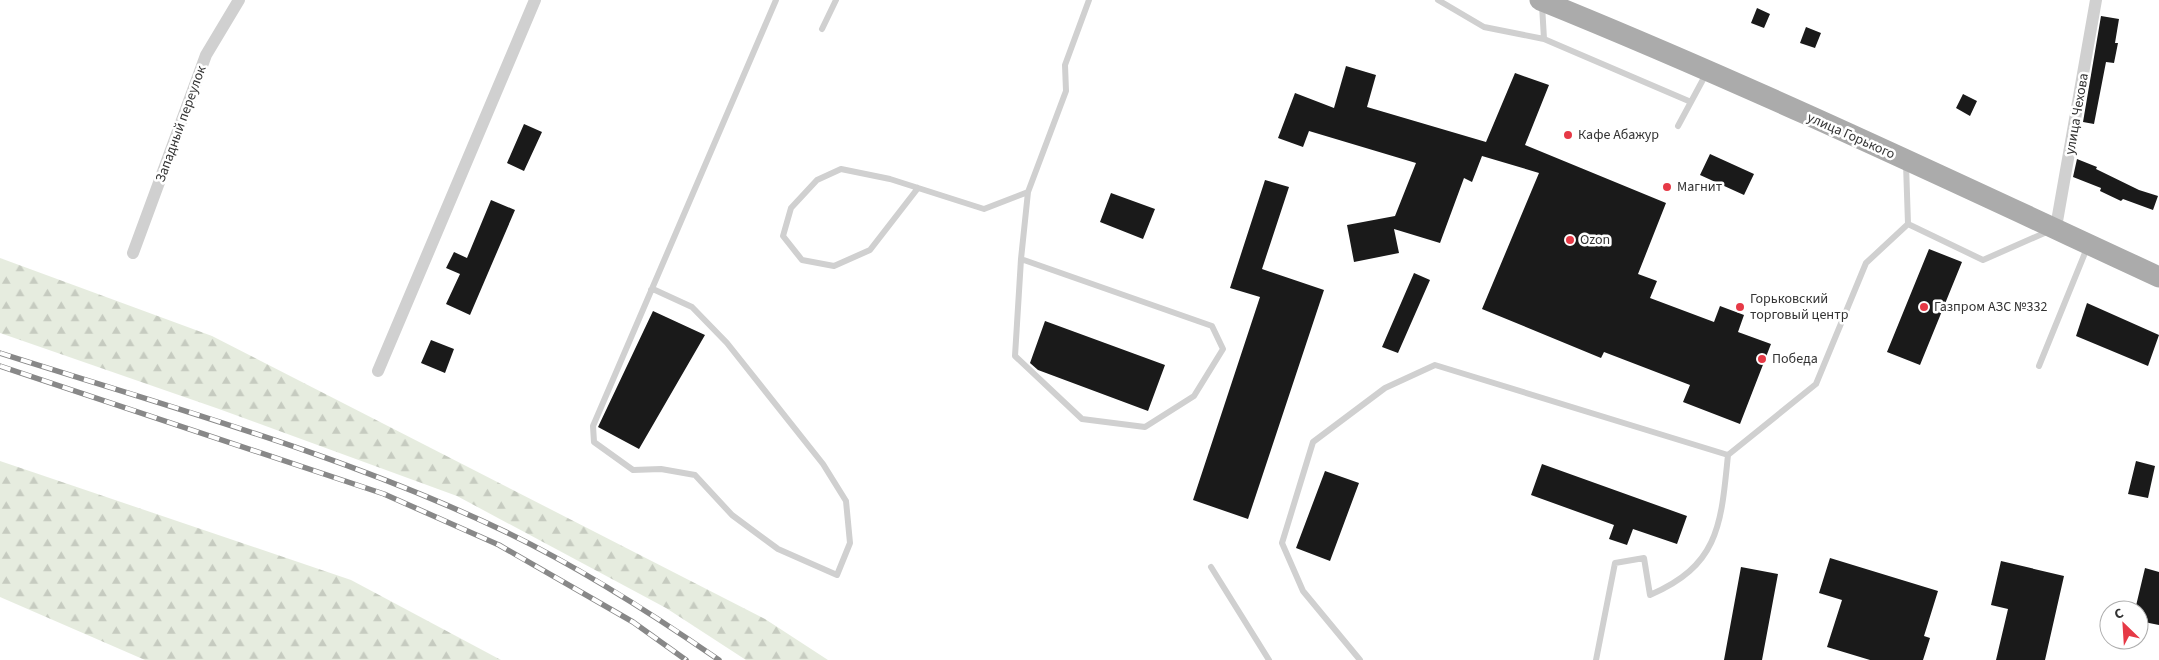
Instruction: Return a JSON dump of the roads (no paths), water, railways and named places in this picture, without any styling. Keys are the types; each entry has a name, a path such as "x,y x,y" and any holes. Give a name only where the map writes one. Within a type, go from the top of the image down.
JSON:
{"main road":[{"name":"улица Горького","path":"1541,0 1708,70 2056,228 2159,277"}],"street":[{"name":"Западный переулок","path":"134,253 206,55 239,0"},
{"path":"378,372 535,0"},
{"name":"улица Чехова","path":"2056,228 2096,0"}],"lane":[{"path":"651,290 655,290 692,307 720,336 823,464 846,501 850,544 837,575 778,549 732,515 695,475 662,469 633,470 594,442 593,426 651,290 776,0"},
{"path":"822,29 836,0"},
{"path":"1021,259 1212,326 1224,349 1194,396 1145,427 1082,419 1014,356 1021,259 1028,192 1066,91 1065,65 1089,0"},
{"path":"1438,0 1484,27 1544,40 1691,102"},
{"path":"1541,0 1544,40"},
{"path":"1678,126 1708,70"},
{"path":"1596,660 1615,563 1644,558 1650,595 1672,586 1703,559 1721,518 1728,455 1816,384 1866,263 1908,224 1906,161"},
{"path":"918,188 870,250 834,266 802,260 783,236 791,208 817,180 841,169 890,179 984,209 1028,192"},
{"path":"1908,224 1983,260 2056,228"},
{"path":"2039,366 2088,244"},
{"path":"1360,660 1303,591 1282,543 1313,442 1385,388 1435,366 1728,455"},
{"path":"1211,567 1269,660"}],"railway":[{"path":"0,353 256,434 383,479 445,504 534,546 588,576 668,625 719,660"},
{"path":"0,366 384,494 499,545 633,622 686,660"}],"place":[{"name":"Кафе Абажур","path":"1568,135"},
{"name":"Магнит","path":"1667,187"},
{"name":"Ozon","path":"1570,240"},
{"name":"Горьковский торговый центр","path":"1740,307"},
{"name":"Газпром АЗС №332","path":"1924,307"},
{"name":"Победа","path":"1762,359"}]}
